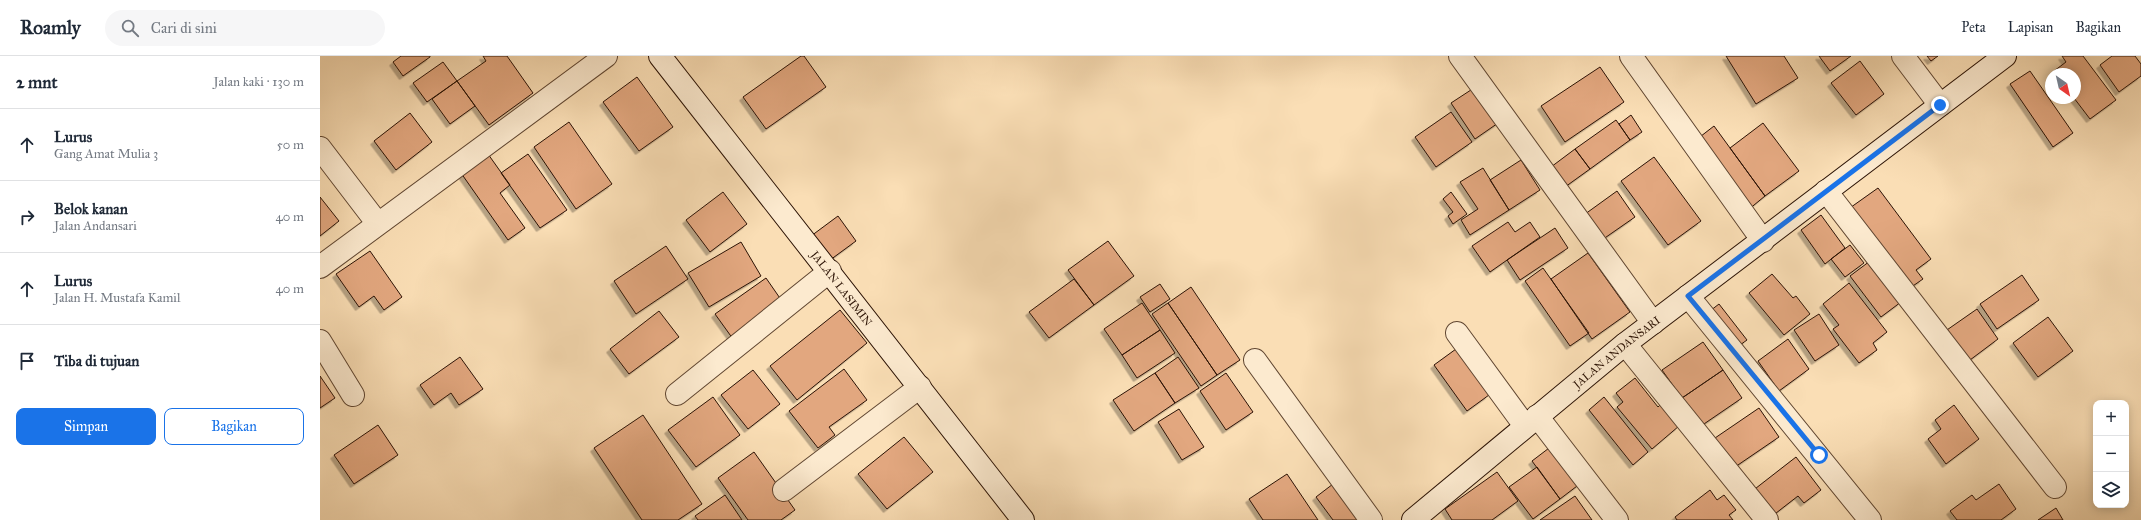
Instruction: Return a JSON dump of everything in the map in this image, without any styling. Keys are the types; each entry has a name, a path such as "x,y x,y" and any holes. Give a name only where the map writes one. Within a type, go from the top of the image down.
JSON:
{"street":[{"path":"320,267 606,56"},
{"name":"JALAN LASIMIN","path":"660,56 830,271 1023,520"},
{"path":"1460,56 1653,323"},
{"path":"1631,56 1763,241"},
{"path":"1903,56 1940,105"},
{"name":"JALAN ANDANSARI","path":"1413,520 1625,344 1763,241 1826,191 2005,56"},
{"path":"320,148 378,224"},
{"path":"1826,191 2055,487"},
{"path":"677,394 830,271"},
{"path":"1688,296 1870,520"},
{"path":"1457,333 1617,520"},
{"path":"320,340 353,395"},
{"path":"1625,344 1767,520"},
{"path":"1255,360 1371,520"},
{"path":"784,490 920,387"}],"building":[{"path":"401,56 430,57 403,76 393,62"},
{"path":"483,56 507,56 533,93 489,125 457,81 486,61"},
{"path":"801,56 804,56 826,87 766,129 743,97"},
{"path":"1726,56 1784,56 1798,78 1756,104"},
{"path":"1819,56 1851,56 1830,71"},
{"path":"1927,56 1938,56 1931,61"},
{"path":"2062,56 2083,56 2116,100 2090,119 2079,104 2081,104 2081,68 2058,68 2066,62"},
{"path":"2112,56 2135,56 2141,64 2141,76 2119,92 2100,65"},
{"path":"1860,61 1884,94 1856,115 1831,83"},
{"path":"443,62 457,81 427,102 413,83"},
{"path":"1600,67 1624,102 1565,142 1541,106"},
{"path":"2030,71 2045,93 2045,104 2053,104 2073,133 2053,147 2010,84"},
{"path":"637,77 673,127 639,151 603,102"},
{"path":"457,81 475,106 450,124 432,99"},
{"path":"1477,86 1501,121 1475,139 1451,103"},
{"path":"1451,112 1472,142 1436,167 1415,137"},
{"path":"410,113 432,142 396,170 374,141"},
{"path":"1631,115 1642,132 1630,140 1619,124"},
{"path":"1616,120 1630,140 1590,169 1575,149"},
{"path":"569,122 612,184 576,209 534,147"},
{"path":"1763,123 1799,171 1765,196 1730,148"},
{"path":"1714,126 1765,196 1748,210 1696,140"},
{"path":"1575,149 1590,169 1565,187 1551,167"},
{"path":"488,154 510,185 500,193 525,228 508,240 461,173"},
{"path":"528,154 567,210 540,228 501,173"},
{"path":"1654,157 1701,221 1668,245 1621,181"},
{"path":"1521,160 1540,190 1509,210 1490,180"},
{"path":"1483,168 1509,210 1470,235 1461,220 1478,209 1460,182"},
{"path":"1878,188 1931,259 1916,270 1923,279 1907,290 1847,210"},
{"path":"1617,191 1635,217 1599,242 1581,217"},
{"path":"723,192 747,224 710,252 686,220"},
{"path":"1451,192 1467,214 1453,224 1448,216 1453,212 1443,199"},
{"path":"320,197 339,221 320,236"},
{"path":"1821,215 1845,248 1825,264 1801,230"},
{"path":"838,216 856,241 826,263 807,239"},
{"path":"1508,222 1515,232 1530,222 1540,237 1490,272 1472,246"},
{"path":"1555,228 1568,248 1520,280 1507,260"},
{"path":"1108,241 1134,276 1094,305 1068,270"},
{"path":"741,242 761,276 709,307 688,273"},
{"path":"1850,245 1864,263 1845,277 1831,259"},
{"path":"666,246 688,279 636,314 614,281"},
{"path":"370,251 402,297 384,310 374,296 359,307 336,274"},
{"path":"1588,253 1630,312 1592,339 1551,279"},
{"path":"1870,261 1901,302 1881,317 1850,276"},
{"path":"1543,268 1589,333 1570,346 1525,281"},
{"path":"1772,274 1793,298 1796,296 1810,314 1784,335 1749,293"},
{"path":"2022,275 2039,300 1997,329 1980,304"},
{"path":"766,278 784,304 733,339 715,314"},
{"path":"1074,279 1094,305 1049,338 1029,312"},
{"path":"1849,283 1887,332 1873,343 1877,350 1859,363 1833,329 1839,325 1823,304"},
{"path":"1160,284 1170,299 1150,312 1140,297"},
{"path":"1191,287 1240,360 1217,375 1168,303"},
{"path":"1142,303 1160,330 1122,355 1104,329"},
{"path":"1168,303 1217,375 1201,386 1152,314"},
{"path":"1719,304 1747,340 1733,350 1706,314"},
{"path":"1977,309 1998,339 1966,363 1944,332"},
{"path":"840,310 867,343 797,400 770,366"},
{"path":"659,311 679,337 629,374 610,349"},
{"path":"1819,314 1839,345 1815,361 1794,330"},
{"path":"2048,317 2073,351 2038,377 2013,343"},
{"path":"1160,330 1175,353 1137,378 1122,355"},
{"path":"1788,339 1809,369 1779,391 1758,361"},
{"path":"1703,342 1723,370 1682,398 1662,370"},
{"path":"1456,349 1489,395 1467,411 1434,365"},
{"path":"460,357 483,389 459,405 451,393 434,405 420,385"},
{"path":"1178,357 1199,388 1175,403 1155,373"},
{"path":"844,369 867,400 829,427 835,435 818,448 789,411"},
{"path":"753,370 780,404 748,429 721,395"},
{"path":"1723,370 1742,398 1701,426 1682,398"},
{"path":"1155,373 1175,403 1134,431 1113,400"},
{"path":"1226,373 1253,412 1226,430 1200,391"},
{"path":"320,376 335,398 320,408"},
{"path":"1635,378 1658,407 1661,404 1679,426 1652,449 1617,407 1623,402 1616,393"},
{"path":"713,397 740,435 696,467 668,430"},
{"path":"1604,397 1648,452 1633,465 1589,410"},
{"path":"1954,405 1979,439 1946,464 1928,439 1941,429 1935,420"},
{"path":"1759,408 1779,437 1735,467 1715,438"},
{"path":"1179,409 1204,447 1182,460 1158,422"},
{"path":"643,415 702,504 678,520 642,520 594,448"},
{"path":"378,425 398,455 354,484 334,455"},
{"path":"904,437 933,472 887,509 858,474"},
{"path":"1553,445 1581,483 1560,499 1532,461"},
{"path":"754,452 795,510 781,520 748,520 718,478"},
{"path":"1796,457 1821,490 1804,503 1798,496 1771,517 1751,492"},
{"path":"1537,467 1560,499 1533,519 1509,487"},
{"path":"1497,472 1518,501 1492,520 1452,520 1445,509"},
{"path":"1287,474 1318,520 1263,520 1249,499"},
{"path":"1333,484 1361,520 1333,520 1316,497"},
{"path":"1999,484 2016,509 2001,520 1957,520 1950,511 1972,495 1976,500"},
{"path":"1710,490 1717,500 1724,495 1736,510 1729,515 1733,520 1677,520 1675,517"},
{"path":"725,495 742,520 698,520 695,516"},
{"path":"1575,496 1592,520 1540,520"},
{"path":"2056,508 2063,520 2038,520"}],"route":[{"path":"1819,455 1688,296 1763,241 1826,191 1940,105"}]}
